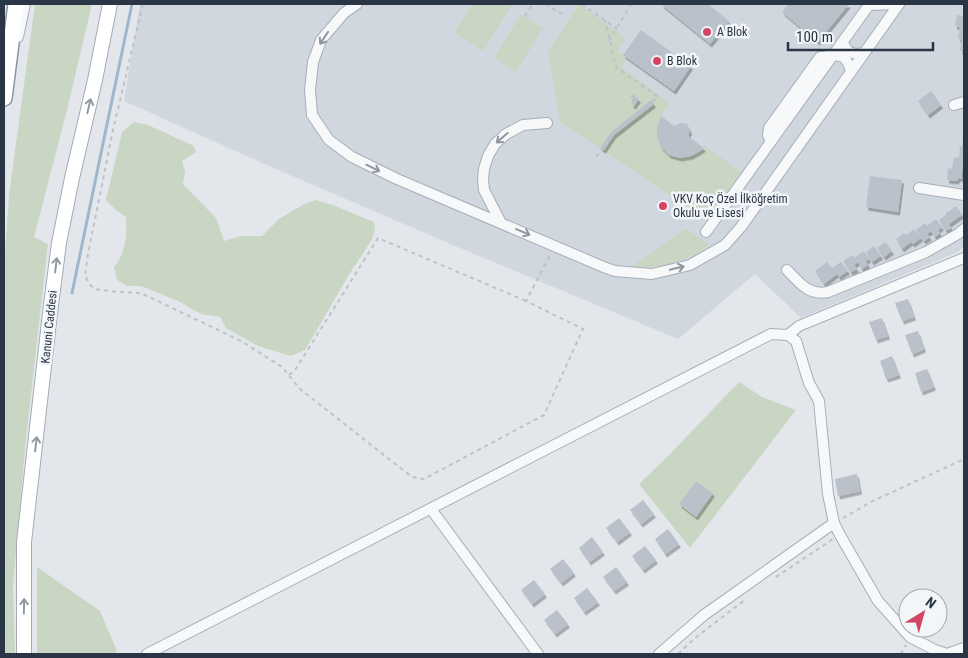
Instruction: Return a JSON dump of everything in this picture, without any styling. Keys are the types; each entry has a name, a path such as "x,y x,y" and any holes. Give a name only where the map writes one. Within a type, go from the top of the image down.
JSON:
{"highway":[{"path":"4,98 16,4"}],"main road":[{"name":"Kanuni Caddesi","path":"24,654 24,542 58,252 110,4"}],"street":[{"path":"4,104 25,4"},
{"path":"357,4 344,13 321,40 313,62 310,90 312,115 329,140 352,157 397,179 554,246 615,271 652,274 690,265 725,245 740,227 899,4"},
{"path":"833,55 869,4 899,4"},
{"path":"843,42 846,49 851,53 864,54"},
{"path":"706,232 771,142 768,135 769,128 820,57 833,55 846,58 851,71"},
{"path":"954,105 964,102"},
{"path":"501,223 484,190 484,169 488,156 495,144 506,134 523,125 547,123"},
{"path":"919,188 964,195"},
{"path":"787,270 812,291 817,293 828,292 926,252 964,229"},
{"path":"788,335 799,326 964,258"},
{"path":"147,654 771,334 788,335 796,340 809,383 818,401 828,494 834,523 878,601 910,636 935,650 947,654 964,648"},
{"path":"430,509 538,654"},
{"path":"659,654 704,615 834,523"}],"path":[{"path":"142,4 113,130 85,275 88,284 95,290 141,293 241,341 282,366 289,375 300,389 412,477 424,479 544,415 583,328 526,301 378,238 289,375"},
{"path":"525,16 533,4"},
{"path":"545,4 562,14"},
{"path":"582,4 617,29"},
{"path":"610,41 631,4"},
{"path":"596,157 612,134 658,97 616,66 604,20"},
{"path":"526,301 554,246"},
{"path":"834,523 872,501 964,459"},
{"path":"771,580 840,535"},
{"path":"678,654 748,596"}],"shaded area":[{"name":"VKV Koç Özel İlköğretim Okulu ve Lisesi","path":"140,4 964,4 964,246 958,252 801,318 755,274 678,339 269,166 124,101"}],"green space":[{"path":"35,4 92,4 34,237 48,244 26,439 13,586 15,654 4,654 4,267 9,195"},
{"path":"472,4 513,4 483,51 454,33"},
{"path":"579,4 626,38 617,51 627,58 621,67 670,103 661,116 669,155 688,157 697,153 705,146 741,172 707,220 560,122 548,52"},
{"path":"521,14 543,28 516,72 494,58"},
{"path":"134,122 148,125 194,146 196,152 182,161 185,172 183,184 216,218 224,241 241,236 262,236 279,219 304,204 315,200 333,205 374,222 375,230 371,241 305,350 291,356 258,346 226,328 220,317 201,314 178,301 141,286 127,286 117,280 114,267 121,256 125,243 126,217 106,200 122,132"},
{"path":"685,229 708,245 697,254 670,264 655,267 631,267"},
{"path":"739,382 762,397 796,410 690,548 639,484"},
{"path":"37,567 100,611 117,651 114,654 37,654"}],"building":[{"name":"A Blok","path":"661,4 708,4 729,21 710,44"},
{"path":"788,4 849,4 818,42 782,12"},
{"path":"957,15 964,16 964,51 960,51 962,39 958,39 960,27 955,26"},
{"name":"B Blok","path":"641,30 691,66 674,91 623,55"},
{"path":"931,91 941,105 928,115 918,101"},
{"path":"633,94 639,99 634,106 631,104 634,100 630,97"},
{"path":"651,100 654,104 614,135 604,150 600,148 611,132"},
{"path":"661,116 674,126 681,123 687,124 690,131 688,136 704,148 691,156 680,158 669,155 661,147 657,137 657,127"},
{"path":"963,138 964,167 962,179 958,178 957,181 947,180 948,168 952,169 954,157 959,158"},
{"path":"870,176 902,180 898,212 866,207"},
{"path":"956,206 962,215 949,224 951,228 946,231 939,220"},
{"path":"936,219 942,227 938,230 940,233 935,237 931,231 927,234 930,237 924,241 916,230 925,223 927,226"},
{"path":"914,229 921,238 913,244 911,242 902,249 896,239"},
{"path":"885,242 892,251 884,257 877,248"},
{"path":"874,246 881,256 872,262 866,252"},
{"path":"864,251 869,259 866,261 868,265 862,269 858,262 854,265 857,269 851,272 843,261 853,255 854,258"},
{"path":"827,262 832,268 841,262 848,271 839,277 837,274 824,284 815,271"},
{"path":"908,299 914,317 902,321 895,303"},
{"path":"882,318 888,336 876,340 869,322"},
{"path":"918,331 924,349 912,354 905,335"},
{"path":"892,356 899,375 886,379 880,361"},
{"path":"927,369 934,387 921,392 915,373"},
{"path":"857,474 860,491 838,496 835,479"},
{"path":"696,481 713,493 696,517 679,504"},
{"path":"643,500 654,514 641,524 630,510"},
{"path":"619,518 630,532 617,542 606,528"},
{"path":"668,529 679,544 665,554 655,539"},
{"path":"592,537 603,552 589,562 579,548"},
{"path":"645,546 656,560 643,570 632,556"},
{"path":"563,559 574,573 561,583 550,569"},
{"path":"616,567 627,582 614,591 603,577"},
{"path":"534,580 545,594 532,604 521,590"},
{"path":"587,588 598,602 584,612 574,598"},
{"path":"557,610 568,624 555,634 544,620"}],"waterway":[{"path":"72,293 132,4"}],"place":[{"name":"A Blok","path":"707,32"},
{"name":"B Blok","path":"657,61"},
{"name":"VKV Koç Özel İlköğretim Okulu ve Lisesi","path":"663,206"}]}
